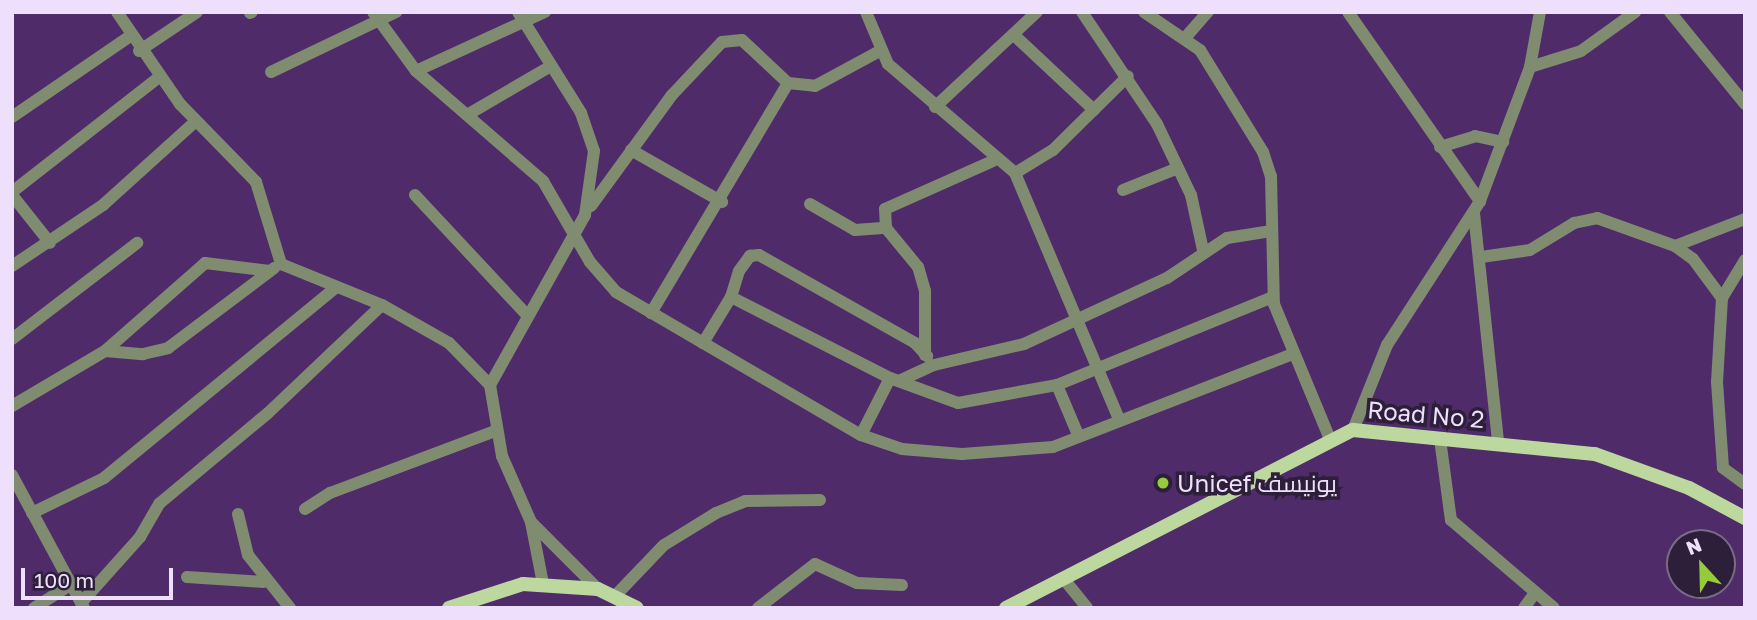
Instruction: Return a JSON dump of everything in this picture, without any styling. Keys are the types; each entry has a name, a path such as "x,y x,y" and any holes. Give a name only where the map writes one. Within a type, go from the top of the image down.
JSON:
{"main road":[{"name":"Road No 2","path":"1007,607 1330,439 1353,430 1595,454 1689,488 1745,517"},
{"path":"449,608 543,584 598,589 616,595 637,608"}],"street":[{"path":"117,12 129,37 159,77 195,121 256,183 275,268"},
{"path":"139,51 197,12"},
{"path":"271,72 375,16 396,12"},
{"path":"416,71 519,17 545,12"},
{"path":"866,12 878,52 993,161 1015,173 1081,318 1097,368 1119,419"},
{"path":"935,107 1015,36 1037,12"},
{"path":"1082,12 1128,76 1178,168 1203,250"},
{"path":"1144,12 1200,50 1263,152 1271,176 1273,297 1290,355 1330,439"},
{"path":"1185,38 1208,12"},
{"path":"1348,12 1440,147 1477,207 1498,443"},
{"path":"1353,430 1387,345 1477,207 1530,67 1540,12"},
{"path":"1530,67 1581,51 1635,12"},
{"path":"1670,12 1745,104"},
{"path":"375,16 416,71 542,181 574,235 616,292 861,435 902,449 962,454 1020,453 1079,437 1119,419 1290,355"},
{"path":"519,17 581,113 594,151 585,215"},
{"path":"1015,36 1094,110"},
{"path":"12,117 129,37"},
{"path":"543,584 531,522 495,431 490,385 585,215 672,95 732,37 788,83 815,86 878,52"},
{"path":"467,115 551,66"},
{"path":"1015,173 1053,150 1128,76"},
{"path":"50,243 12,194 159,77"},
{"path":"651,313 722,202 788,83"},
{"path":"12,266 50,243 195,121"},
{"path":"1440,147 1475,136 1503,142"},
{"path":"631,150 722,202"},
{"path":"930,360 918,267 886,228 885,209 898,200 993,161"},
{"path":"1123,190 1178,168"},
{"path":"415,195 527,315"},
{"path":"810,204 855,230 886,228"},
{"path":"1481,257 1530,250 1574,223 1597,218 1675,246 1693,259 1722,298"},
{"path":"1675,246 1745,219"},
{"path":"861,435 894,379 930,360 1024,344 1167,278 1203,250 1227,238 1271,230"},
{"path":"12,339 137,243"},
{"path":"703,343 731,297 739,271 759,255 930,360"},
{"path":"1745,260 1722,298 1718,432 1726,475 1745,484"},
{"path":"12,406 105,351 205,263 275,268 382,305 449,343 490,385"},
{"path":"105,351 143,354 168,348 275,268"},
{"path":"32,513 104,478 168,431 335,288"},
{"path":"731,297 894,379 958,403 1057,385 1273,297"},
{"path":"13,479 83,605 160,503 267,414 382,305"},
{"path":"1057,385 1079,437"},
{"path":"305,509 330,493 495,431"},
{"path":"1440,439 1451,520 1554,608"},
{"path":"616,595 664,545 716,513 746,501 820,500"},
{"path":"237,514 264,582 290,608"},
{"path":"531,522 598,589"},
{"path":"758,608 815,564 857,583 902,585"},
{"path":"187,577 264,582"},
{"path":"1063,578 1087,608"},
{"path":"34,608 70,585"},
{"path":"1524,608 1535,593"}],"place":[{"name":"Unicef يونيسف","path":"1163,483"}]}
